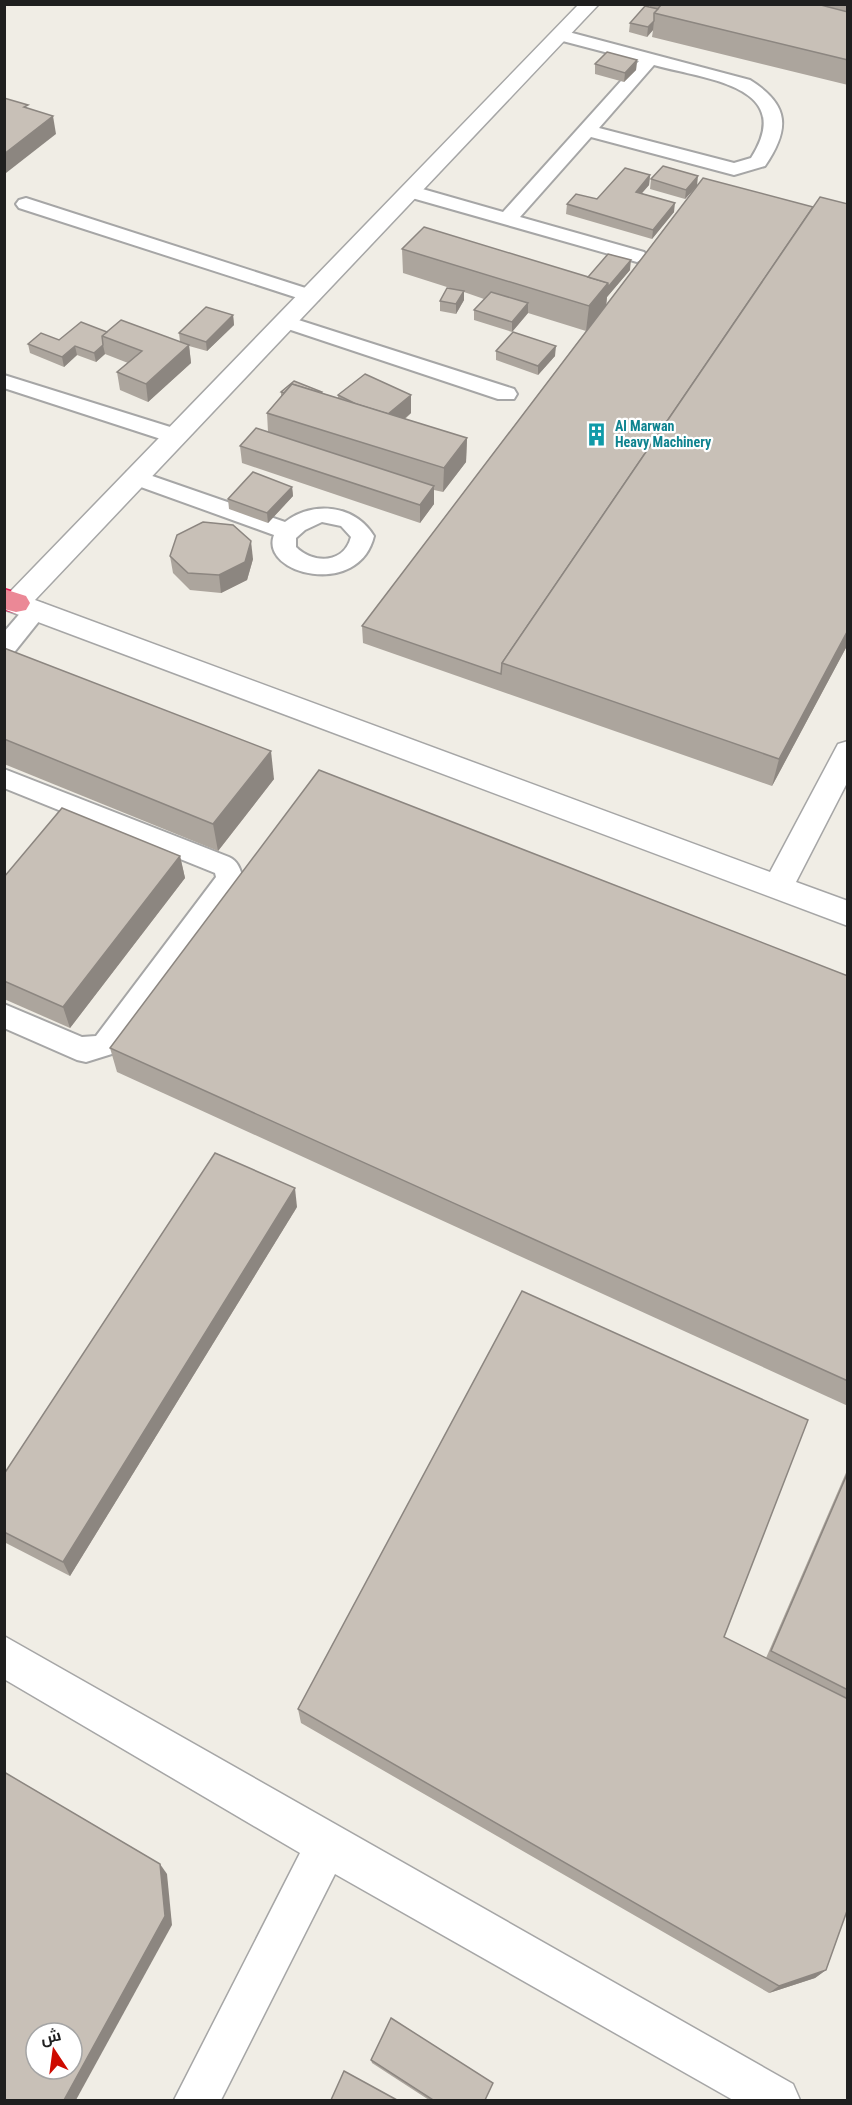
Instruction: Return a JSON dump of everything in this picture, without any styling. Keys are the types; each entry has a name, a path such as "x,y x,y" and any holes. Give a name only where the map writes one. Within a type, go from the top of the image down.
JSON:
{"street":[{"path":"590,4 412,192 135,477 19,604 848,914"},
{"path":"778,886 848,752"},
{"path":"4,1656 327,1845 777,2100"},
{"path":"197,2100 327,1845"}],"lane":[{"path":"561,35 744,84 762,97 773,113 776,131 758,162 748,167 720,167 586,130"},
{"path":"508,218 651,58"},
{"path":"412,192 637,256"},
{"path":"26,204 311,296"},
{"path":"285,322 506,394"},
{"path":"4,381 175,436"},
{"path":"135,477 287,531"},
{"path":"4,649 19,604"},
{"path":"4,778 220,864 226,867 230,878 105,1045 96,1049 77,1048 4,1015"}],"building":[{"path":"662,4 817,4 848,12 848,60 654,13"},
{"path":"645,6 658,9 654,13 654,21 648,27 630,23"},
{"path":"607,52 637,60 625,73 595,64"},
{"path":"4,98 53,116 4,154"},
{"path":"663,166 698,176 686,190 651,179"},
{"path":"625,168 650,175 636,192 675,203 653,230 567,204 576,194 597,199"},
{"name":"Al Marwan Heavy Machinery","path":"703,178 813,207 502,663 501,674 362,626"},
{"path":"820,197 848,204 848,630 779,759 502,663"},
{"path":"424,227 608,283 589,306 402,249"},
{"path":"608,254 631,260 608,287 608,283 588,277"},
{"path":"447,288 464,291 456,304 440,301"},
{"path":"491,292 528,303 512,322 474,310"},
{"path":"206,307 233,315 206,342 179,333"},
{"path":"121,320 189,345 146,384 117,372 142,351 102,336"},
{"path":"81,322 107,332 102,336 103,345 94,353 75,346 62,357 28,344 41,333 59,340"},
{"path":"513,332 556,346 538,366 496,351"},
{"path":"365,374 411,395 388,414 356,404 338,395"},
{"path":"294,381 322,392 292,384 284,393 281,392"},
{"path":"292,384 467,438 444,468 267,413"},
{"path":"256,428 434,486 420,505 240,446"},
{"path":"253,472 292,487 267,513 228,499"},
{"path":"203,522 233,525 251,541 245,562 219,575 188,573 170,556 177,535"},
{"path":"4,648 271,751 213,824 4,739"},
{"path":"319,770 848,976 848,1381 110,1048"},
{"path":"62,808 180,856 63,1007 4,981 4,877"},
{"path":"215,1153 295,1188 63,1562 4,1532 4,1474"},
{"path":"522,1291 808,1420 724,1637 848,1699 848,1908 826,1970 779,1986 298,1709"},
{"path":"848,1472 848,1690 771,1651"},
{"path":"4,1772 160,1864 165,1916 84,2064 84,2021 24,2021 24,2081 74,2081 64,2100 4,2100"},
{"path":"391,2018 493,2083 485,2100 433,2100 371,2060"},
{"path":"344,2071 397,2100 331,2100"}],"place":[{"name":"Al Marwan Heavy Machinery","path":"597,434"}]}
